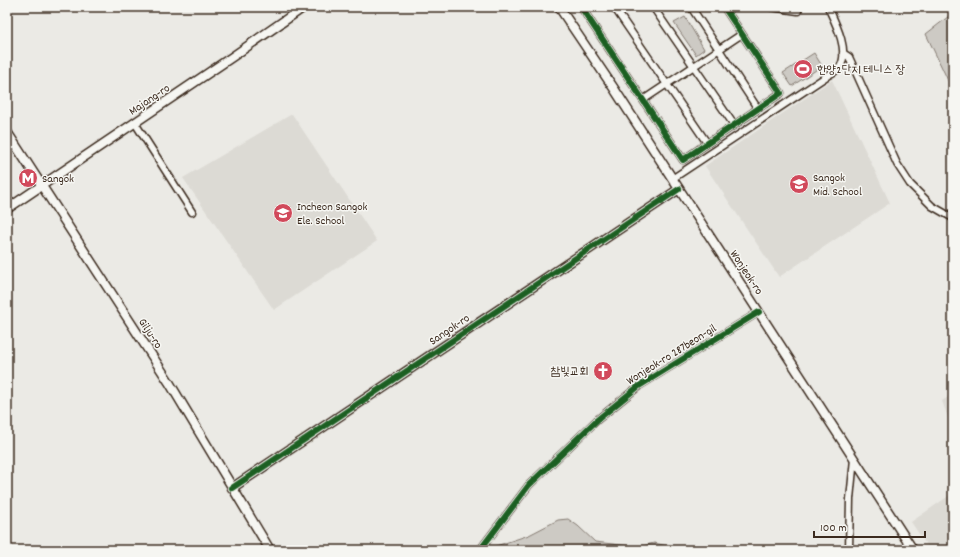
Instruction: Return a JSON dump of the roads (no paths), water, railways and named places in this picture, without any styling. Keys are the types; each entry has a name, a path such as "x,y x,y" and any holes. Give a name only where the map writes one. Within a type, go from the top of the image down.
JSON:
{"main road":[{"name":"Majang-ro","path":"7,209 304,7"},
{"name":"Wonjeok-ro","path":"559,7 913,550"},
{"name":"Gilju-ro","path":"7,132 169,382 270,550"},
{"name":"Sangok-ro","path":"232,488 679,189"}],"street":[{"path":"581,7 683,160 782,93 724,7"},
{"path":"614,7 707,143"},
{"path":"654,7 734,125"},
{"path":"691,7 758,109"},
{"path":"771,7 798,11"},
{"path":"672,179 840,67 843,54 842,40 828,7"},
{"path":"643,100 742,34"},
{"path":"843,54 849,57 897,164 910,184 932,206 953,218"},
{"path":"135,122 192,212"},
{"name":"Wonjeok-ro 287beon-gil","path":"480,550 530,485 597,420 639,386 759,312"},
{"path":"849,550 850,500 854,459"}],"place":[{"name":"한양2단지 테니스 장","path":"803,69"},
{"name":"Sangok","path":"28,178"},
{"name":"Sangok Mid. School","path":"799,184"},
{"name":"Incheon Sangok Ele. School","path":"283,213"},
{"name":"참빛교회","path":"603,371"}]}
